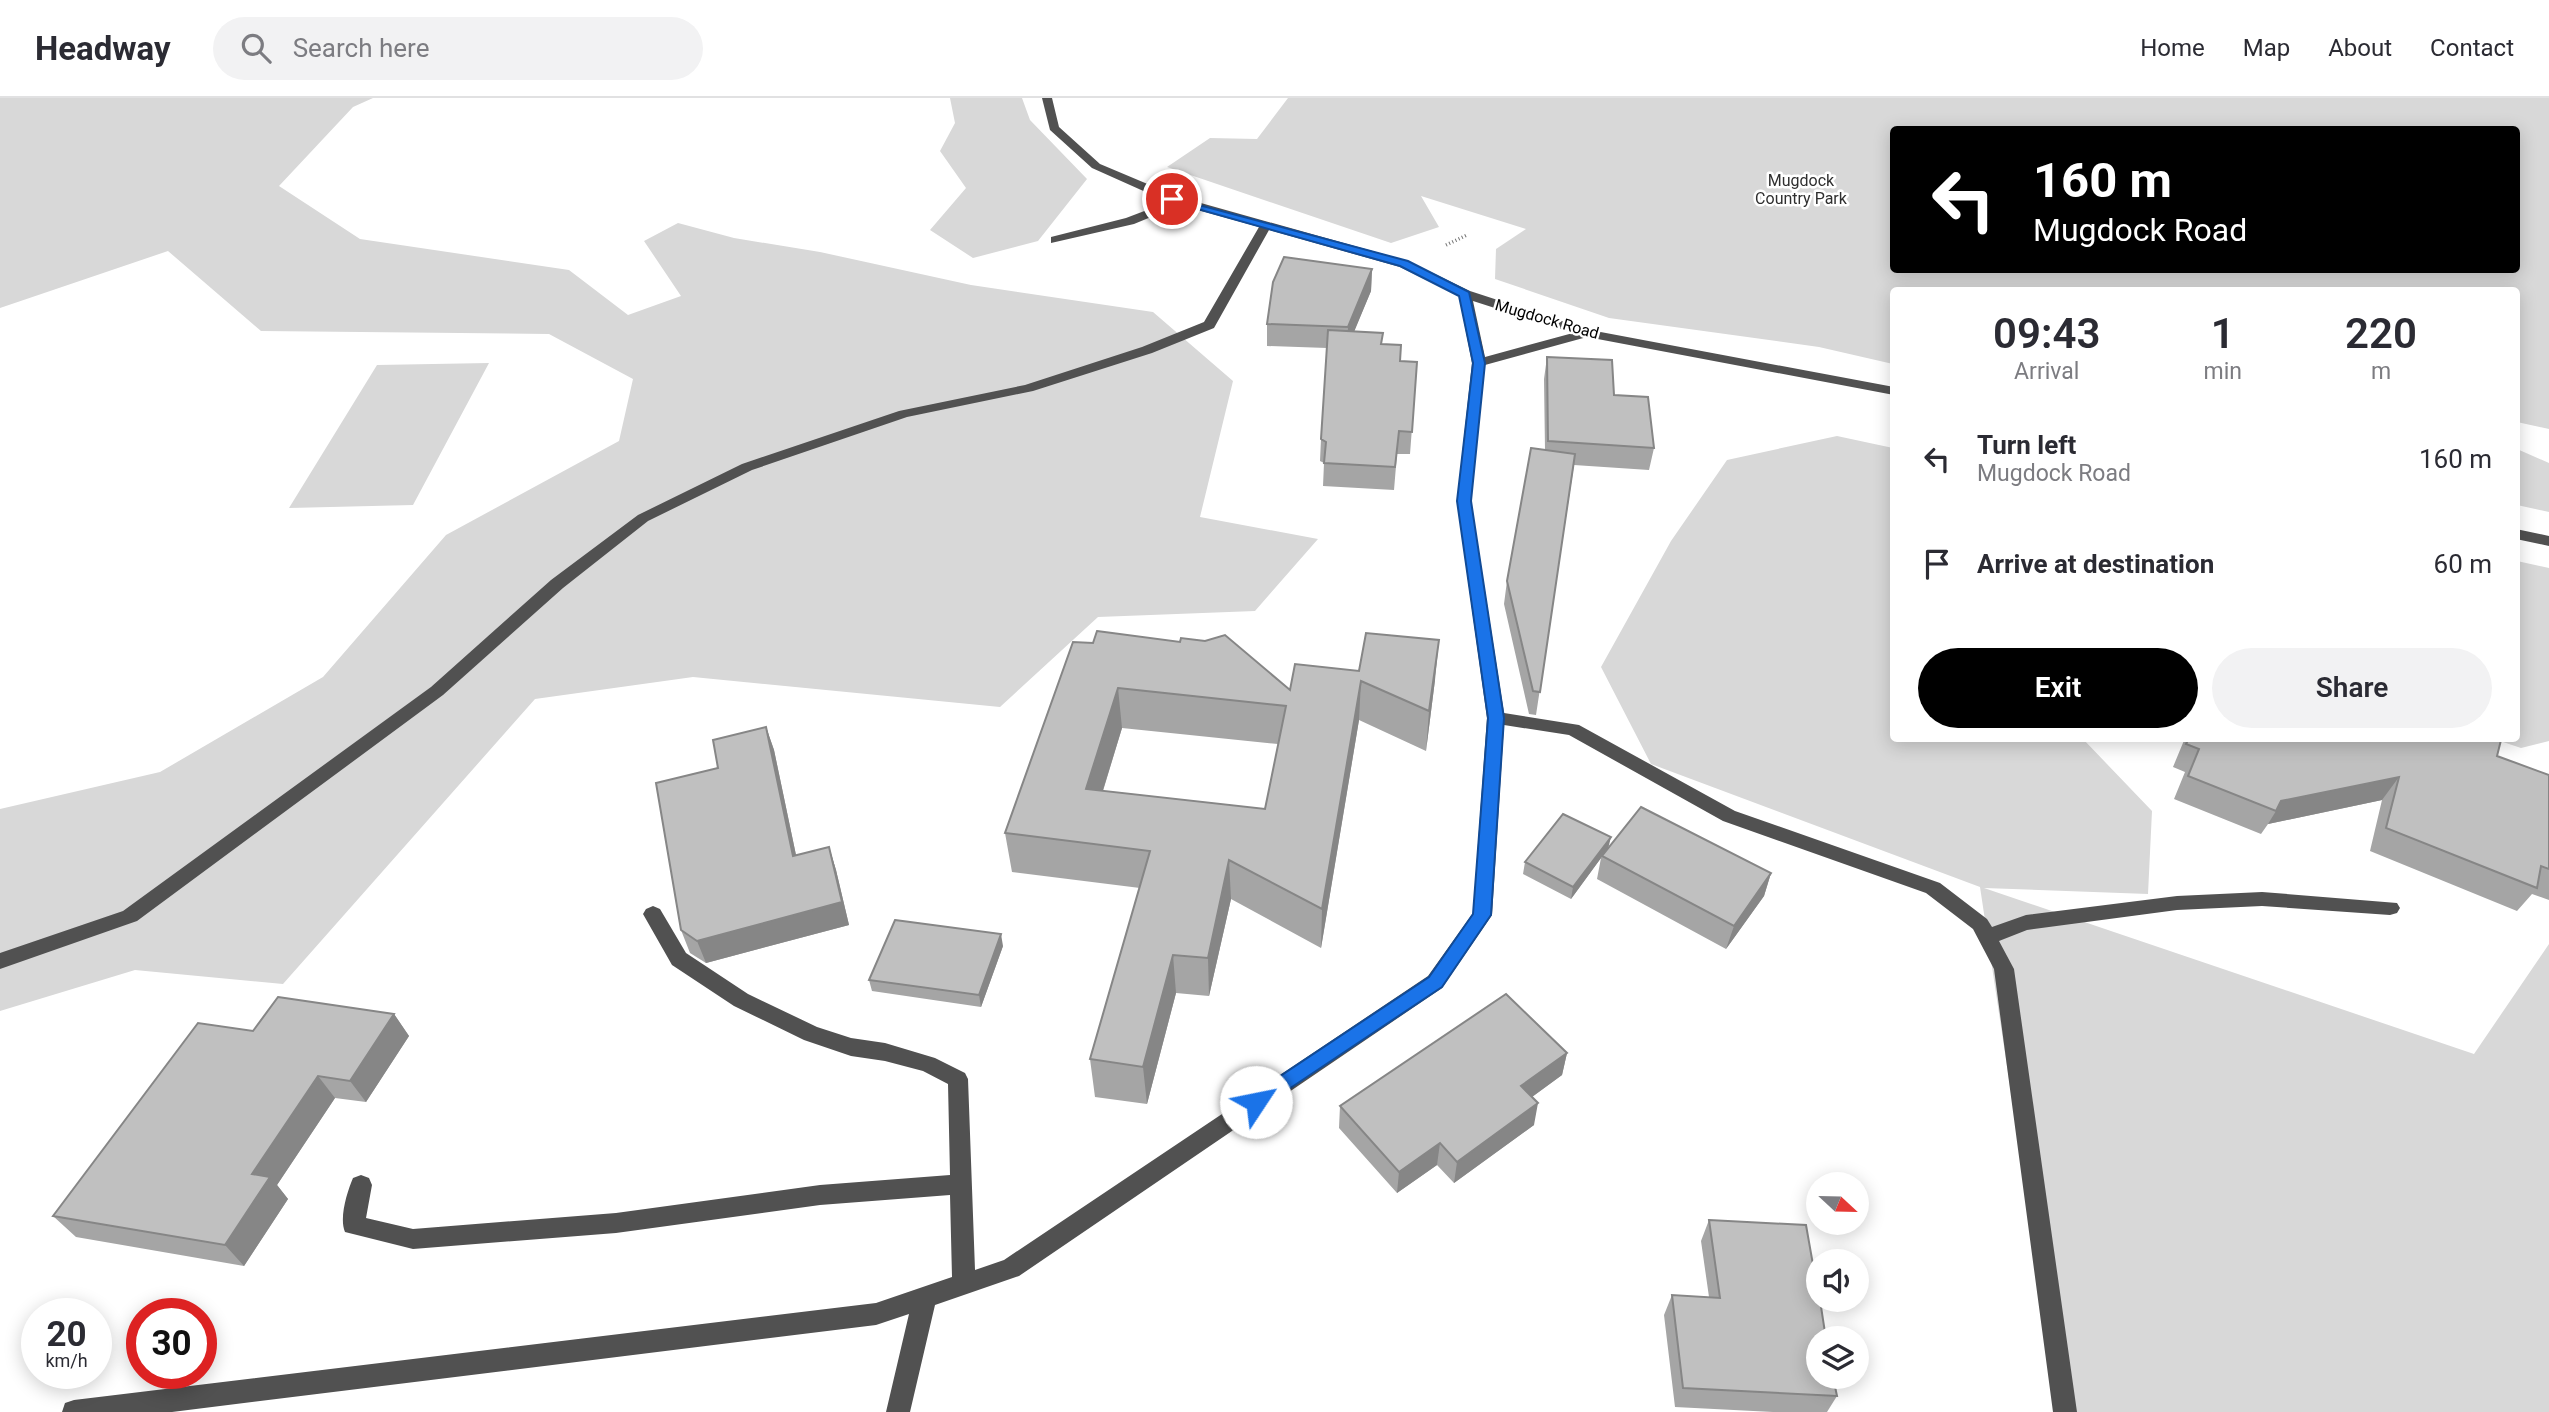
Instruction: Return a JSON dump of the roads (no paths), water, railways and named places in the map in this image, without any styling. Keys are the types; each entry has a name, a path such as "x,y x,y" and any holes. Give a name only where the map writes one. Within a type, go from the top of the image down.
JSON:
{"street":[{"name":"Mugdock Road","path":"1047,98 1054,128 1096,166 1180,201 1404,264 1465,294 1587,333 1890,390"},
{"path":"1055,240 1130,221 1180,201"},
{"path":"0,961 130,916 437,691 557,584 643,518 747,467 904,414 1028,388 1147,350 1209,325 1266,225"},
{"path":"74,1412 876,1314 1010,1268 1435,982 1482,915 1496,718 1464,501 1479,363 1465,294"},
{"path":"1479,363 1587,333"},
{"path":"2520,535 2549,541"},
{"path":"1496,718 1573,729 1729,816 1933,888 1980,924 2004,969 2065,1412"},
{"path":"1987,937 2026,923 2177,903 2262,899 2390,908"},
{"path":"653,914 679,959 741,1000 811,1034 851,1047 885,1052 928,1064 958,1079 964,1284"},
{"path":"362,1185 353,1225 413,1239 616,1223 820,1195 961,1184"},
{"path":"898,1412 925,1297"}],"park label":[{"name":"Mugdock Country Park","path":"1801,189"}]}
